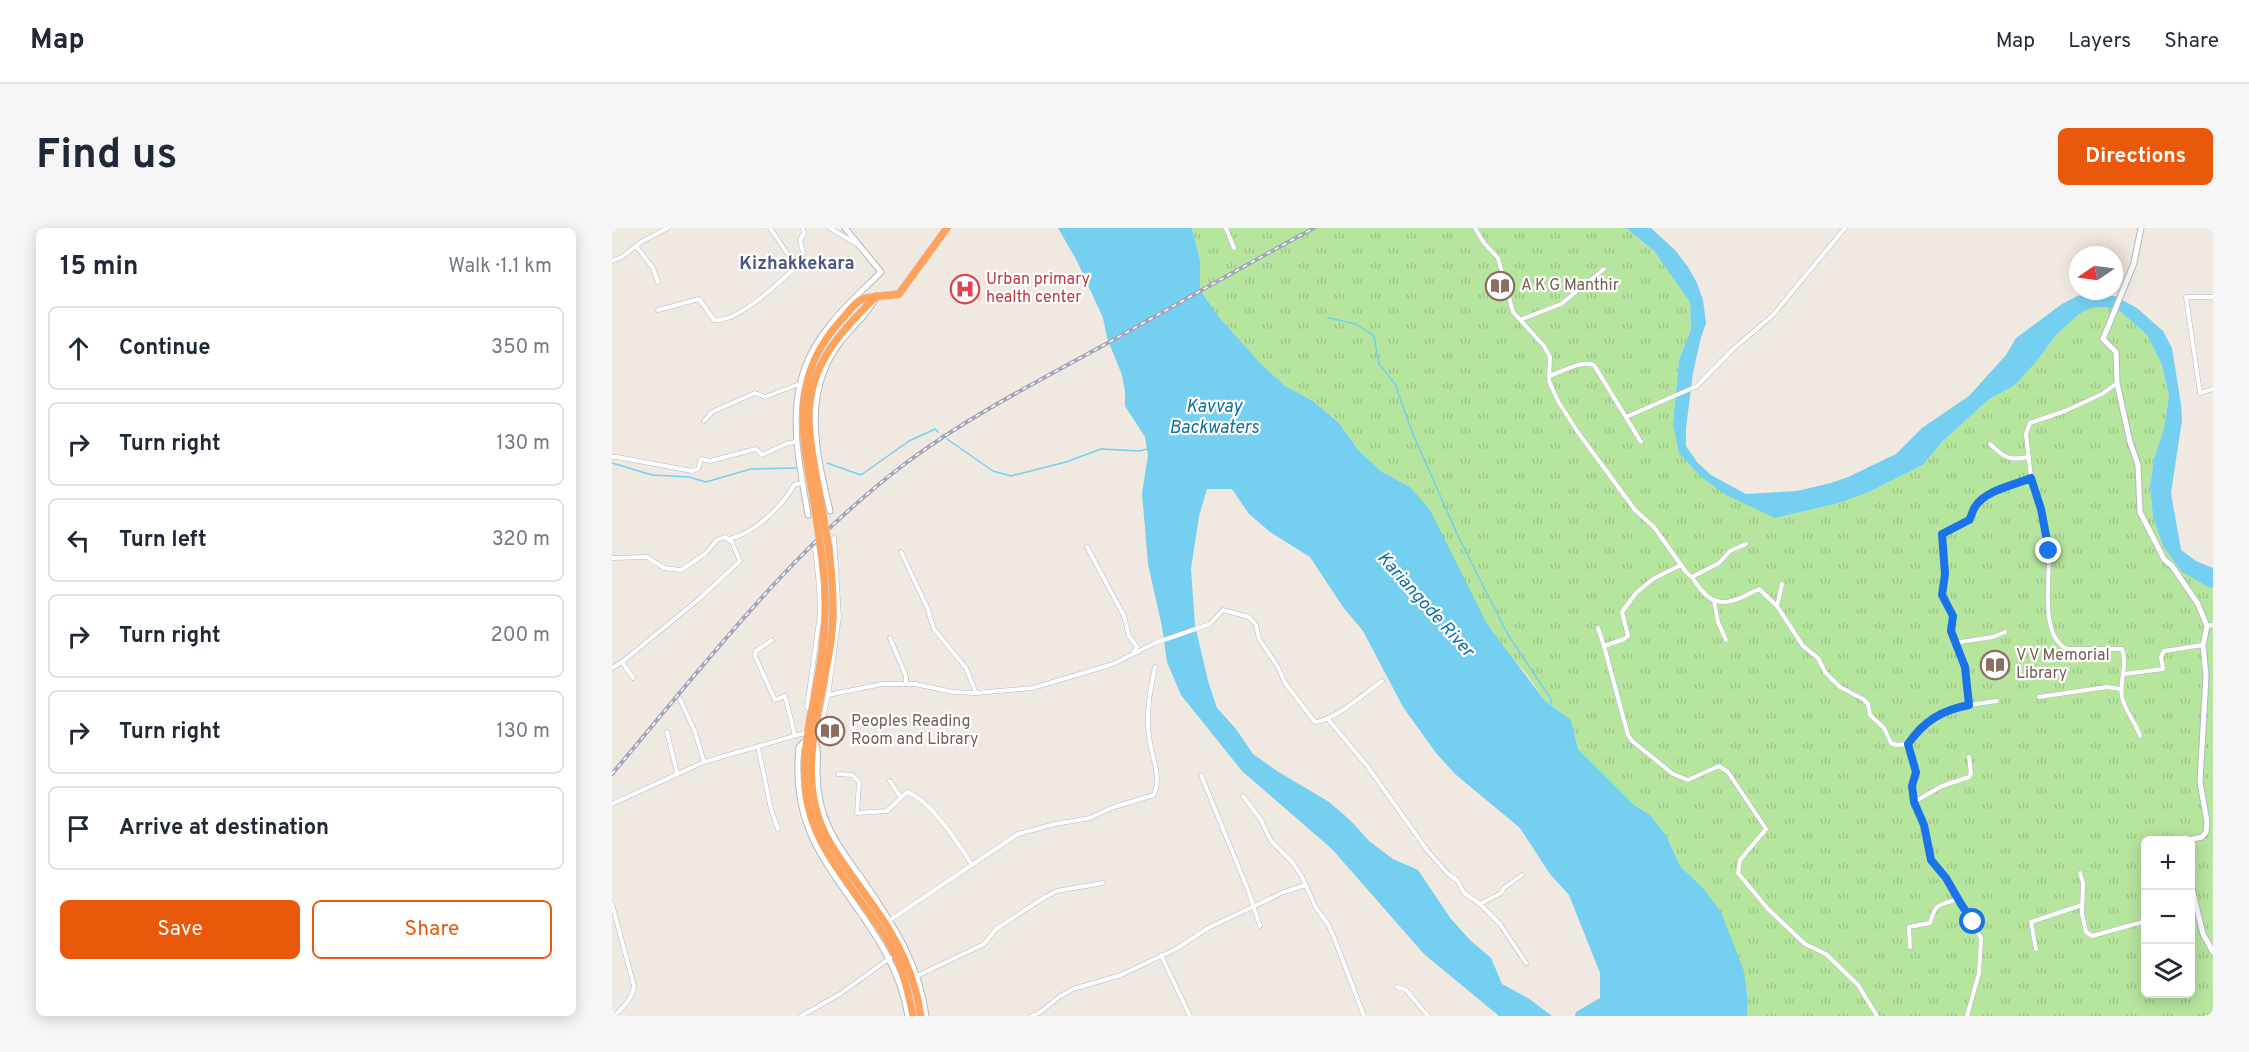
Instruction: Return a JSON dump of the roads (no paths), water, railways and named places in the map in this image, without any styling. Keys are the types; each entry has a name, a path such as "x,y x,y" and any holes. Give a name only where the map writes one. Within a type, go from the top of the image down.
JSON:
{"highway":[{"path":"913,1016 904,975 891,947 819,838 805,789 804,770 810,737 816,726 831,639 833,613 829,550 803,432 802,402 818,353 832,330 861,299 899,294 947,228"},
{"path":"877,296 839,335 825,356 814,386 809,411 826,586 826,614 820,666 811,711 812,790 820,823 831,846 893,934 904,956 912,974 921,1016"},
{"path":"811,711 816,726"}],"street":[{"path":"612,261 668,228"},
{"path":"770,228 787,253 799,264"},
{"path":"658,310 699,299 714,320 731,318 776,286 799,264 803,252 800,240 804,233 803,228"},
{"path":"830,228 859,246"},
{"path":"808,515 796,442 795,402 799,384 810,354 827,328 881,272 845,228"},
{"path":"1226,228 1234,248"},
{"path":"1475,228 1484,243 1498,258 1513,312 1544,346 1550,357 1549,376 1558,401 1582,439 1635,510 1654,527 1688,574 1694,577 1705,595 1714,601 1728,602 1759,589 1777,606 1803,646 1818,658 1825,672 1840,687 1868,704 1870,715 1884,728 1891,743 1908,744 1926,723 1938,714 1997,700"},
{"path":"1626,417 1697,386 1733,349 1773,315 1845,228"},
{"path":"2141,228 2134,263 2103,339 2116,352 2117,383 2130,442 2138,465 2140,512 2164,559 2172,566 2210,625 2203,645 2206,676 2200,782 2207,822 2205,835 2195,838"},
{"path":"636,246 652,268 658,282"},
{"path":"1520,320 1561,304 1604,269"},
{"path":"830,511 820,471 815,433 814,411 817,391 833,352 868,313 877,296"},
{"path":"2213,297 2186,297 2200,393 2213,389"},
{"path":"1549,376 1590,363 1594,365 1641,442"},
{"path":"2117,383 2102,394 2030,423 2026,434 2031,478 2041,509 2049,551 2047,584 2050,620 2054,636 2061,646 2067,649 2122,649 2124,674 2121,689 2125,706 2140,736"},
{"path":"704,421 712,412 755,393 765,397 799,384"},
{"path":"612,458 692,471 698,469 702,459 710,461 756,449 762,455 788,443 796,442"},
{"path":"1990,444 2004,456 2013,460 2029,457"},
{"path":"1969,705 1965,667 1951,631 1953,616 1942,595 1945,574 1942,534 1969,520 1975,506 1991,494 2031,478"},
{"path":"731,540 764,520 780,507 794,485 802,483"},
{"path":"612,558 647,557 664,567 681,570 705,554 717,540 725,537 731,540 740,561 699,599 612,668"},
{"path":"816,726 822,723 828,695 838,617 834,538"},
{"path":"1694,577 1719,563 1730,551 1746,544"},
{"path":"1087,547 1124,616 1129,636 1137,647 1132,653"},
{"path":"811,711 807,707 820,614 815,548"},
{"path":"901,552 927,607 934,629 966,668 976,693"},
{"path":"1604,646 1628,636 1622,612 1636,593 1653,579 1681,565"},
{"path":"1777,606 1782,584"},
{"path":"1714,601 1718,622 1726,640"},
{"path":"828,695 882,684 906,684 953,692 976,693 1033,688 1113,664 1155,643 1210,624 1223,610 1250,617 1256,625 1259,639 1278,667 1285,683 1315,722 1327,718 1382,681"},
{"path":"1598,628 1632,741 1672,774 1688,780 1719,766 1728,772 1766,829 1740,860 1738,873 1768,909 1805,944 1826,954 1858,985 1877,1016"},
{"path":"1954,643 1993,637 2005,632"},
{"path":"890,638 906,676 906,684"},
{"path":"772,640 756,651 755,656 775,700 785,696 795,736"},
{"path":"2124,674 2163,669 2161,657 2164,651 2203,645"},
{"path":"622,662 633,678"},
{"path":"890,920 1018,834 1054,824 1090,818 1111,808 1154,795 1158,785 1149,735 1148,698 1155,667"},
{"path":"2039,697 2107,687 2121,689"},
{"path":"680,699 696,732 704,762"},
{"path":"1327,718 1368,767 1427,850 1448,874 1457,880 1464,893 1480,903 1500,924 1526,963"},
{"path":"667,732 677,773"},
{"path":"612,804 704,762 795,736 810,737"},
{"path":"810,737 818,750 818,786 825,818 842,850 906,947 918,976 926,1016"},
{"path":"810,737 799,747 798,781 804,817 819,850 890,958 899,978 908,1016"},
{"path":"1908,744 1916,772 1912,786 1914,802 1924,825 1931,860 1946,878 1981,938 1979,973 1967,1016"},
{"path":"758,747 771,809 778,829"},
{"path":"1914,802 1942,786 1969,777 1971,773 1969,757"},
{"path":"838,774 852,775 859,782 857,813 887,811 908,792 916,795 944,824 972,865"},
{"path":"1201,775 1260,926"},
{"path":"890,781 901,798"},
{"path":"1243,796 1261,820 1271,842 1293,863 1306,885 1316,908 1335,940 1364,1016"},
{"path":"2080,873 2084,883 2082,905 2086,932 2091,936 2141,922"},
{"path":"1480,903 1501,893 1522,874"},
{"path":"918,976 984,944 996,929 1051,894 1103,883"},
{"path":"1031,1016 1039,1013 1073,989 1121,975 1176,949 1208,928 1306,885"},
{"path":"2193,890 2203,934 2213,952"},
{"path":"1910,947 1910,927 1930,923 1932,911 1936,907 1958,899"},
{"path":"612,904 634,986 623,1008 614,1016"},
{"path":"2036,949 2031,922 2082,905"},
{"path":"1161,955 1190,1016"},
{"path":"801,1016 840,994 890,958"},
{"path":"1397,987 1406,990 1428,1016"}],"water":[{"name":"Kavvay Backwaters","path":"1058,228 1192,228 1200,260 1200,290 1219,317 1261,364 1285,386 1313,401 1339,423 1358,450 1382,472 1410,487 1430,510 1487,624 1545,701 1571,720 1578,749 1634,805 1650,815 1666,835 1680,866 1703,888 1721,912 1744,971 1748,1002 1747,1016 1575,1016 1576,1012 1600,998 1600,973 1569,895 1550,874 1520,828 1455,774 1436,753 1403,707 1363,631 1343,607 1310,557 1270,532 1249,514 1232,489 1207,489 1199,516 1191,569 1195,625 1217,708 1236,729 1253,754 1329,802 1369,841 1393,859 1418,870 1451,919 1491,958 1502,984 1528,998 1552,1016 1499,1016 1424,954 1332,849 1242,771 1181,695 1167,662 1148,564 1142,493 1148,455 1145,437 1125,406 1122,375 1107,338 1103,318 1077,261"},
{"path":"1626,228 1651,228 1675,250 1697,283 1703,300 1706,323 1693,373 1686,446 1697,462 1711,475 1746,494 1797,491 1831,483 1896,454 1922,428 1969,396 2006,355 2016,338 2070,300 2122,300 2137,308 2163,331 2172,348 2182,420 2171,493 2181,550 2196,561 2213,568 2213,587 2210,588 2182,572 2163,546 2153,517 2150,487 2154,459 2164,428 2169,396 2162,365 2147,335 2121,312 2105,307 2091,308 2079,314 2056,335 2015,385 1988,400 1942,442 1923,465 1867,493 1839,503 1775,518 1726,495 1700,476 1679,453 1673,424 1679,360 1691,329 1690,302 1654,251"}],"waterway":[{"path":"1329,318 1356,324 1374,336 1379,364 1395,384 1412,432 1459,538 1508,635 1551,699 1551,704"},
{"path":"827,463 861,475 909,441 935,429 938,432"},
{"path":"947,439 993,471 1011,476 1066,462 1101,449 1140,451 1147,449"},
{"path":"612,463 652,475 689,477 706,482 751,469 796,468"}],"railway":[{"path":"612,774 752,608 789,568 868,494 910,460 1000,402 1314,228"}],"place":[{"name":"A K G Manthir","path":"1500,286"},
{"name":"Urban primary health center","path":"965,289"},
{"name":"V V Memorial Library","path":"1995,665"},
{"name":"Peoples Reading Room and Library","path":"830,731"}],"district":[{"name":"Kizhakkekara","path":"797,264"}],"water label":[{"name":"Kariangode River","path":"1425,605"}]}
